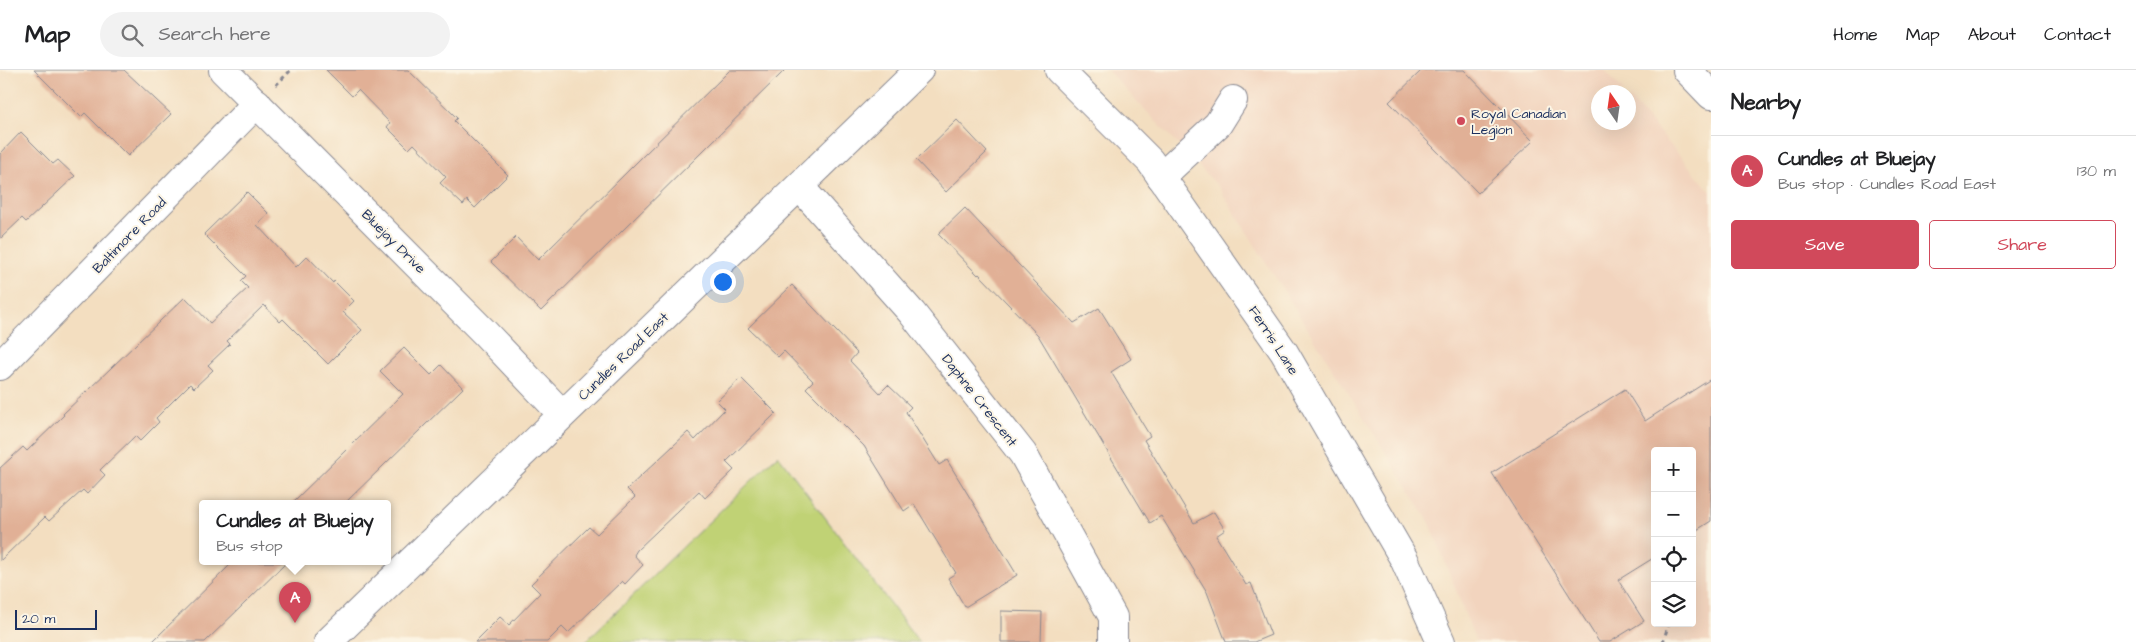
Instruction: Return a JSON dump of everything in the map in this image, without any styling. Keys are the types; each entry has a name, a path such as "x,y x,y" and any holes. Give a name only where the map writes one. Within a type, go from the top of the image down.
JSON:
{"street":[{"name":"Bluejay Drive","path":"223,70 485,332 562,414"},
{"name":"Cundles Road East","path":"328,642 919,70"},
{"name":"Ferris Lane","path":"1059,70 1150,161 1284,352 1404,559 1441,642"},
{"path":"1686,70 1711,95"},
{"path":"1162,177 1218,124 1232,100"},
{"name":"Baltimore Road","path":"0,366 257,103"},
{"name":"Daphne Crescent","path":"800,187 912,313 1023,454 1113,617 1113,642"}],"path":[{"path":"1664,642 1668,627"}],"shaded area":[{"path":"1107,70 1605,70 1618,85 1591,85 1591,130 1636,130 1636,105 1711,192 1711,642 1476,642 1430,523 1218,186"}],"green space":[{"path":"778,455 919,642 585,642"}],"building":[{"path":"34,70 124,70 171,114 128,156 85,113 81,117"},
{"path":"326,70 408,70 457,118 454,121 508,175 475,208 467,200 463,205 440,183 446,177 414,144 409,149 387,127 390,123 358,90 352,96"},
{"path":"730,70 785,70 541,311 491,262 516,237 538,260"},
{"name":"Royal Canadian Legion","path":"1422,70 1464,70 1533,141 1478,193 1389,102"},
{"path":"957,120 987,152 946,192 916,160"},
{"path":"21,132 53,164 58,160 75,176 26,222 22,218 0,239 0,154"},
{"path":"247,192 269,214 257,225 296,267 307,256 333,283 334,281 354,301 343,312 362,330 328,364 283,319 280,322 264,305 227,341 230,344 208,365 213,370 194,388 190,384 156,418 159,422 140,441 135,436 100,470 105,475 87,494 83,490 49,521 45,517 0,561 0,468 23,447 27,451 185,297 210,323 248,288 241,281 246,276 204,234"},
{"path":"965,208 1074,323 1099,308 1131,359 1111,372 1150,436 1144,440 1194,523 1214,512 1225,530 1216,536 1246,585 1251,583 1271,635 1254,642 1226,642 1207,592 1161,516 1150,523 1038,335 938,234"},
{"path":"792,285 857,353 850,361 880,393 888,385 911,407 906,412 939,465 947,460 1017,575 965,607 948,578 956,573 914,504 904,511 864,446 806,388 813,381 784,351 778,357 748,328"},
{"path":"404,348 431,375 441,365 463,388 348,500 295,500 403,394 380,371"},
{"path":"741,378 776,413 726,462 734,470 705,498 699,491 637,550 634,555 643,565 625,584 622,581 568,633 562,627 547,642 475,642 500,617 509,625 540,593 531,584 589,527 597,534 635,497 627,489 688,432 695,440 725,409 717,401"},
{"path":"1711,379 1711,521 1696,530 1696,447 1651,447 1651,559 1618,580 1644,621 1610,642 1599,642 1492,473 1625,389 1645,421"},
{"path":"230,565 284,565 205,642 152,642"},
{"path":"1001,611 1042,612 1041,642 1001,642"}],"place":[{"name":"Royal Canadian Legion","path":"1461,121"},
{"name":"Cundles at Bluejay","path":"295,623"}]}
